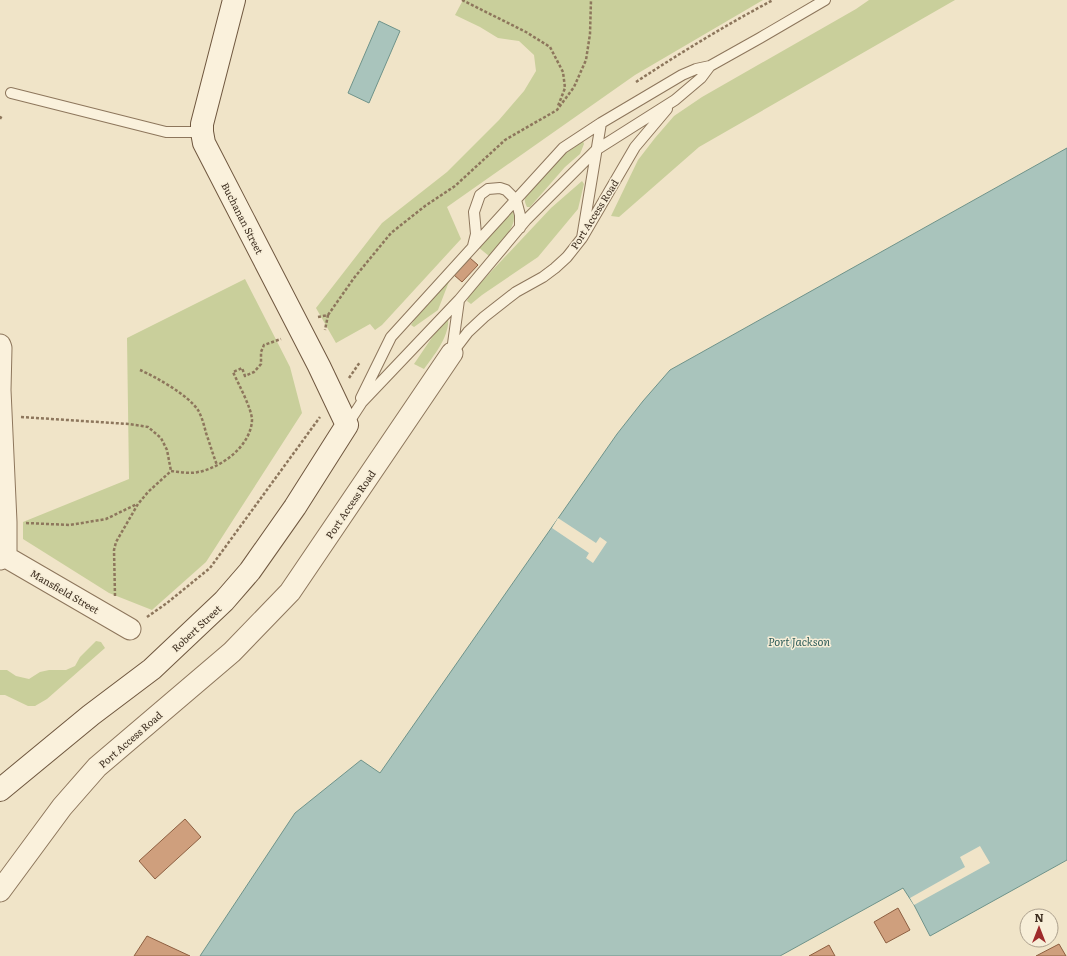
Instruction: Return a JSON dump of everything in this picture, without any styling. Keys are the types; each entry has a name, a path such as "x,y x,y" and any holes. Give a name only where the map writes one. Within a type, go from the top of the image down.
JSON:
{"street":[{"name":"Buchanan Street","path":"234,0 202,124 204,143 335,398 347,425"},
{"path":"0,345 2,348 0,390 6,522 3,558"},
{"name":"Port Access Road","path":"0,891 62,807 97,767 232,652 290,592 452,353"},
{"name":"Robert Street","path":"0,790 91,715 152,669 224,601 254,565 295,507 347,425"},
{"name":"Mansfield Street","path":"3,558 130,629"}],"lane":[{"path":"347,425 391,337 563,148 601,123 682,75 696,69 710,66 825,0"},
{"path":"347,425 362,402 459,300 526,220 596,150 675,100 701,78 710,66"},
{"path":"11,93 166,132 202,132"},
{"name":"Port Access Road","path":"452,353 468,332 484,317 516,292 555,268 567,257 582,238 635,147 675,100"},
{"path":"582,238 601,123"},
{"path":"473,246 476,234 474,212 480,195 488,189 500,188 506,190 516,200 520,215 520,228"},
{"path":"452,353 459,300"}],"path":[{"path":"462,0 526,32 550,47 563,72 565,88 557,110"},
{"path":"328,315 354,278 391,233 425,206 455,186 505,140 557,110 574,87 586,60 590,34 591,0"},
{"path":"115,588 114,550 116,542 138,504 148,492 171,472 198,472 213,468 227,460 242,444 249,433 252,419 234,372 242,368 245,376 254,372 261,364 261,352 264,346 300,330"},
{"path":"140,370 180,394 197,408 202,418 217,466"},
{"path":"130,629 167,603 210,568 304,438 335,398"},
{"path":"2,415 129,424 148,427 161,438 167,450 171,472"},
{"path":"6,522 70,525 106,519 138,504"}],"green space":[{"path":"463,0 763,0 635,75 447,207 461,239 382,325 375,330 370,324 336,343 316,308 382,223 447,172 499,120 524,91 536,71 534,55 519,41 498,38 480,27 455,15"},
{"path":"869,0 955,0 699,147 619,217 611,216 638,160 674,116 702,97 856,9"},
{"path":"583,141 584,144 580,154 565,167 530,207 527,207 525,200 528,193 562,156"},
{"path":"582,181 584,184 578,209 538,257 471,304 467,301 470,294 551,208"},
{"path":"512,210 514,216 511,228 503,241 489,256 478,247"},
{"path":"245,279 290,367 302,413 206,562 152,610 109,593 23,539 23,522 129,479 127,338"},
{"path":"450,279 438,310 414,327 411,325 446,282"},
{"path":"448,318 448,325 444,338 424,369 414,364 435,333"},
{"path":"96,641 101,642 105,648 47,699 35,706 28,706 5,695 0,695 0,670 7,670 16,676 29,679 40,672 49,670 66,670 75,666 80,657"}],"water":[{"path":"379,21 400,31 369,103 348,93"},
{"name":"Port Jackson","path":"1067,148 1067,860 930,936 914,905 903,888 780,956 200,956 295,813 361,760 380,773 617,434 670,370"}],"pier":[{"path":"558,518 596,543 600,537 607,542 593,563 586,558 589,553 552,528"},
{"path":"980,846 990,863 914,905 910,898 965,867 960,857"}],"building":[{"path":"470,258 478,265 462,282 454,275"},
{"path":"185,819 201,837 155,879 139,861"},
{"path":"898,908 910,930 886,943 874,922"},
{"path":"147,936 190,956 134,956"},
{"path":"1059,944 1066,956 1036,956 1051,948 1059,948"},
{"path":"829,945 835,956 809,956"}]}
